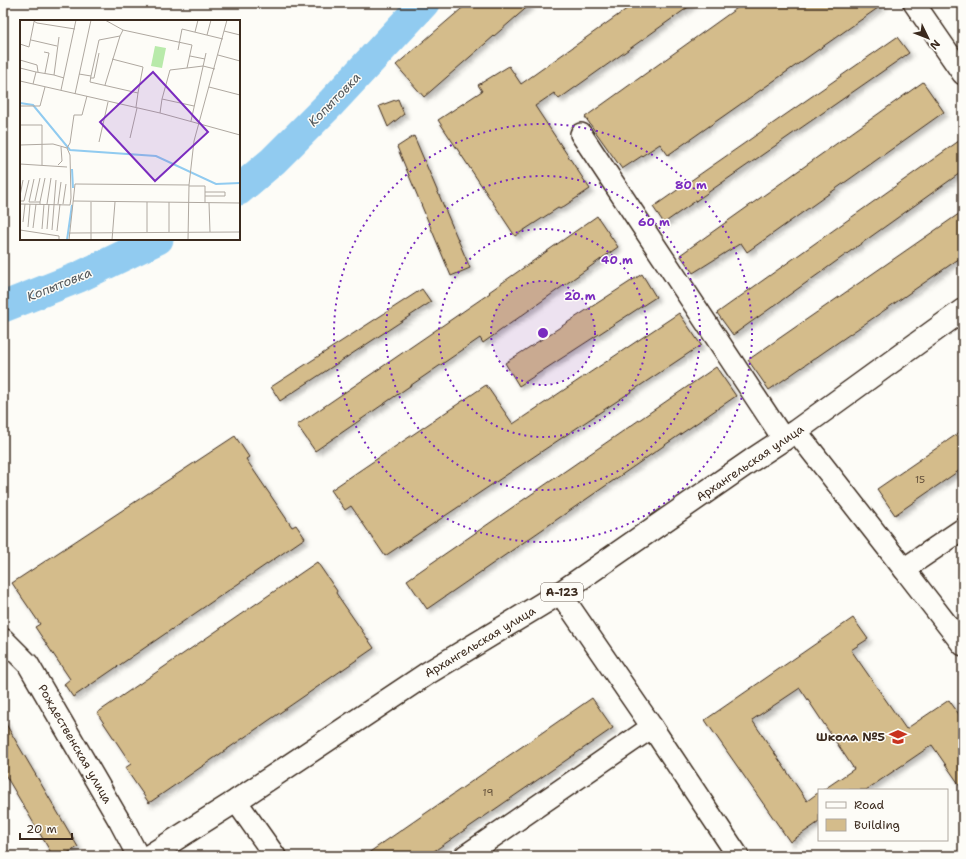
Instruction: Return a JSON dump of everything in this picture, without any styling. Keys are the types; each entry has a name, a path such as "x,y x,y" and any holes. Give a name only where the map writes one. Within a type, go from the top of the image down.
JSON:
{"main road":[{"name":"Архангельская улица","path":"149,856 236,801 428,673 560,594 752,460 790,436 963,310"}],"street":[{"path":"914,3 963,74"},
{"path":"581,134 790,436 904,569 963,645"},
{"path":"904,569 963,529"},
{"path":"560,594 652,727 738,856"},
{"name":"Рождественская улица","path":"3,639 28,664 120,822 138,856"},
{"path":"465,856 652,727"},
{"path":"236,801 275,856"}],"building":[{"path":"468,3 532,3 424,97 396,65"},
{"path":"635,3 694,3 559,99 554,93 535,106 590,189 515,236 438,120 482,91 478,85 509,66 521,84"},
{"path":"744,3 885,3 668,155 660,144 622,169 585,117"},
{"path":"897,37 909,53 664,223 653,207"},
{"path":"923,82 944,112 747,252 741,243 693,273 680,255"},
{"path":"398,99 404,114 388,127 379,106"},
{"path":"414,136 470,268 451,276 397,147"},
{"path":"963,138 963,171 733,335 717,313"},
{"path":"963,211 963,256 769,390 748,360"},
{"path":"597,216 618,247 483,343 480,338 315,451 297,425 490,293 489,292"},
{"path":"642,274 656,297 519,386 505,363"},
{"path":"422,289 431,302 280,401 271,387"},
{"path":"679,313 701,345 385,556 351,506 345,510 331,490 486,385 513,424"},
{"path":"716,367 736,396 427,609 407,580"},
{"path":"963,430 963,468 895,515 877,489"},
{"path":"235,436 249,457 246,459 292,527 296,525 305,538 73,697 64,684 70,679 35,627 40,624 12,583"},
{"path":"317,562 337,591 336,593 374,648 149,803 125,768 131,764 97,713"},
{"name":"Школа №5","path":"853,618 868,639 851,650 906,729 949,700 963,720 963,790 932,745 867,789 824,789 854,769 800,688 752,720 807,801 818,793 818,823 790,842 705,720"},
{"path":"592,698 613,728 427,856 364,856"},
{"path":"3,719 78,847 62,856 53,856 3,771"}],"waterway":[{"name":"Копытовка","path":"240,189 273,161 331,103 424,3"},
{"name":"Копытовка","path":"3,307 79,277 156,240"}],"place":[{"name":"Школа №5","path":"898,737"}]}
